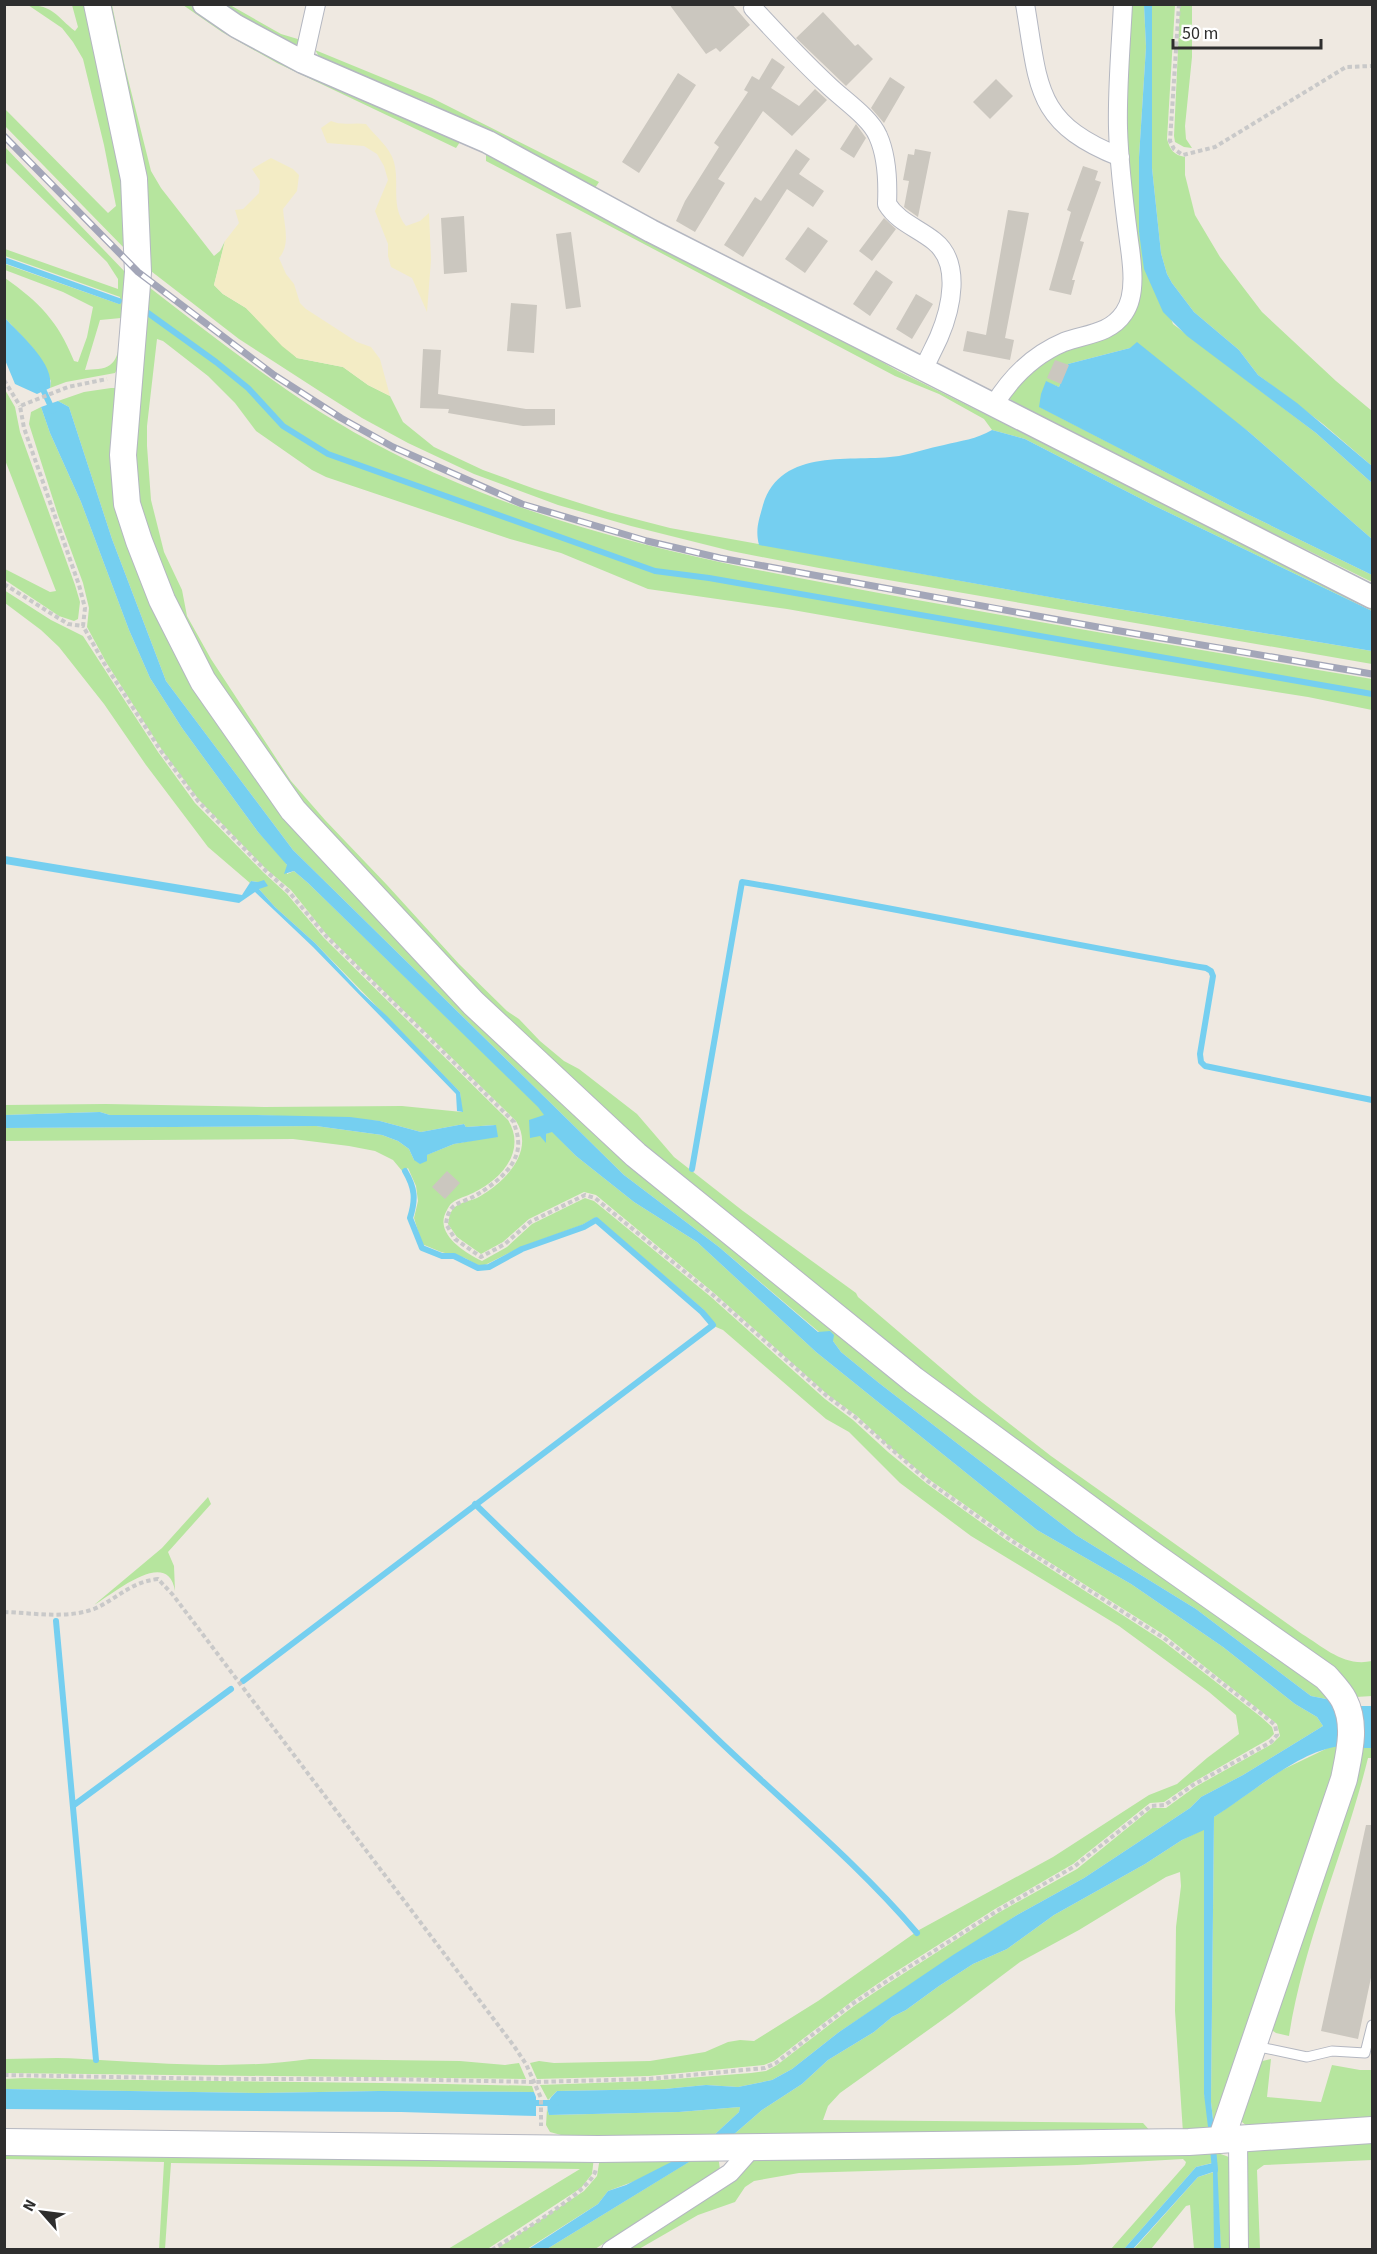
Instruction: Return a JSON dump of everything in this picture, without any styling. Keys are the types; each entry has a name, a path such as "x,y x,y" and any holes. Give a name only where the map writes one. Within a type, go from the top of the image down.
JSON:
{"main road":[{"path":"97,4 134,179 138,272 123,455 127,504 162,600 202,681 293,810 473,1003 636,1155 914,1380 1147,1551 1326,1677 1344,1700 1351,1738 1344,1779 1253,2046 1225,2140"},
{"path":"4,2142 598,2149 1190,2142 1372,2130"}],"street":[{"path":"204,4 236,26 303,62 488,142 651,231 1372,597"},
{"path":"303,62 316,4"},
{"path":"1025,4 1034,57 1047,105 1070,131 1087,142 1120,157"},
{"path":"994,405 1007,383 1024,367 1064,343 1101,332 1124,314 1129,304 1133,271 1118,126 1123,4"},
{"path":"753,8 825,82 871,124 883,152 887,180 887,204 899,217 936,242 945,254 952,280 950,300 939,337 923,371"},
{"path":"1225,2140 1239,2250"},
{"path":"610,2250 730,2173 740,2147"}],"lane":[{"path":"1253,2046 1307,2057 1332,2051 1365,2053 1372,2025"}],"path":[{"path":"1179,4 1170,141 1174,149 1183,155 1215,147 1346,67 1372,66"},
{"path":"20,406 68,387 130,375"},
{"path":"4,380 20,406 35,461 79,585 85,608 83,626 161,751 198,801 289,892 326,936 514,1122 519,1142 513,1163 504,1174 477,1195 453,1205 447,1215 446,1224 455,1239 482,1257 505,1244 530,1222 585,1195 595,1198 713,1295 826,1396 929,1482 1012,1541 1164,1638 1275,1725 1277,1735 1271,1742 1193,1785 1165,1805 1151,1806 1075,1866 997,1911 908,1967 852,2004 776,2063 765,2068 649,2079 535,2082 4,2075"},
{"path":"4,584 54,617 68,624 83,626"},
{"path":"4,1612 69,1615 95,1608 145,1580 158,1579 173,1595 514,2046 535,2082 541,2098 541,2120"},
{"path":"492,2250 583,2190 595,2175 598,2149"}],"green space":[{"path":"28,5 49,10 75,31 78,27 72,5 89,5 122,164 126,250 5,126 4,108 108,213 116,206 83,59 62,28"},
{"path":"105,5 112,5 151,171 161,188 214,256 220,251 225,241 214,285 223,294 246,308 297,358 343,367 368,385 390,396 403,422 434,447 483,470 535,489 608,512 670,528 1083,603 1372,651 1372,664 731,551 558,505 474,474 408,443 362,418 239,339 147,268"},
{"path":"183,5 190,5 208,18 460,142 456,148 277,63 222,32"},
{"path":"221,5 230,5 281,34 301,40 298,45 290,43"},
{"path":"1128,5 1144,5 1146,47 1139,157 1139,232 1173,324 1316,433 1372,483 1372,539 1249,432 1130,348 1068,364 1059,387 1046,382 1040,407 1237,509 1372,575 1372,582 1096,446 1008,398 1013,387 1052,355 1125,324 1135,313 1138,299 1126,172"},
{"path":"1152,5 1175,5 1167,139 1173,151 1185,157 1185,175 1195,215 1220,257 1262,312 1372,411 1372,466 1323,424 1258,375 1239,350 1194,312 1167,274 1161,253 1152,168"},
{"path":"1180,5 1192,5 1192,57 1185,126 1186,139 1192,148 1175,142 1174,136"},
{"path":"315,50 432,98 599,182 595,188 434,105 320,58"},
{"path":"4,146 127,274 118,368 115,373 66,382 50,388 51,381 33,348 5,318 5,278 38,304 54,323 74,361 78,362 87,337 93,307 63,292 5,270 5,264 119,304 120,297 5,256 5,249 118,289 118,279 107,262 5,162","holes":["121,318 118,350 114,361 105,368 85,370 100,320"]},
{"path":"486,154 845,341 898,371 1372,605 1372,611 1155,506 1025,439 992,430 984,419 939,394 895,376 486,161"},
{"path":"145,284 263,374 356,434 451,480 514,505 577,526 642,544 772,573 1022,619 1372,679 1372,693 784,590 655,571 328,453 284,425 249,388 217,361 147,311"},
{"path":"143,313 148,314 216,363 248,389 283,427 327,455 655,572 709,579 1372,695 1372,710 1308,697 1112,666 787,609 648,589 561,553 510,539 326,477 312,470 256,431 235,403 208,376 163,341 157,339 147,426 147,446 151,500 164,552 182,590 187,616 211,659 291,781 325,820 459,964 507,1011 519,1019 564,1061 579,1069 637,1114 674,1157 743,1211 856,1293 974,1396 1051,1456 1327,1650 1352,1661 1372,1661 1372,1696 1356,1697 956,1401 684,1182 507,1024 320,826 225,699 161,573 138,497 136,464"},
{"path":"4,388 15,407 20,432 75,585 80,602 78,619 74,621 59,616 5,580 5,569 50,592 56,591 5,460"},
{"path":"119,388 137,561 361,897 950,1420 1065,1506 1278,1652 1336,1701 1311,1696 1196,1609 1076,1535 879,1383 841,1352 833,1341 819,1332 719,1247 624,1175 293,850 166,681 112,539 69,407 58,401 84,392"},
{"path":"41,407 150,678 182,728 258,832 283,859 287,865 287,874 294,871 308,883 538,1106 545,1115 546,1134 552,1131 576,1156 634,1202 697,1242 816,1352 1037,1530 1131,1584 1223,1647 1295,1704 1317,1717 1323,1726 1243,1775 1201,1797 1190,1808 1084,1878 1017,1915 839,2032 792,2069 772,2080 738,2087 706,2085 664,2089 557,2091 548,2100 540,2085 649,2081 766,2071 892,1981 998,1913 1077,1869 1152,1808 1166,1808 1195,1787 1272,1744 1280,1736 1277,1724 1166,1636 1013,1539 930,1480 857,1416 828,1395 714,1293 596,1195 584,1192 529,1219 503,1242 481,1254 457,1237 448,1224 453,1209 487,1192 514,1166 522,1144 521,1133 516,1121 327,935 291,890 266,869 199,800 162,750 106,662 87,627 89,608 83,583 58,515 29,424 31,412"},
{"path":"4,590 51,620 83,636 158,752 195,803 287,894 324,938 508,1120 513,1132 513,1153 508,1163 493,1180 451,1204 444,1218 444,1226 452,1241 482,1261 507,1247 532,1224 585,1198 594,1201 711,1297 825,1399 927,1484 1010,1543 1163,1641 1261,1717 1272,1727 1274,1734 1164,1802 1150,1803 1073,1864 995,1909 889,1976 774,2061 764,2065 649,2076 537,2079 530,2063 539,2061 554,2063 650,2061 705,2052 728,2042 754,2041 818,2001 919,1930 1053,1857 1149,1795 1177,1784 1239,1734 1236,1715 1209,1692 1119,1626 971,1536 900,1483 849,1432 826,1419 723,1330 716,1327 704,1310 596,1217 582,1225 521,1247 485,1265 477,1265 465,1258 422,1244 414,1218 418,1201 416,1186 408,1168 403,1172 393,1160 375,1151 293,1139 5,1141 5,1128 316,1126 382,1135 398,1141 409,1149 414,1160 454,1144 475,1140 495,1125 466,1127 464,1124 421,1132 380,1121 257,1115 110,1115 100,1112 5,1115 5,1105 106,1104 264,1107 402,1106 462,1112 460,1092 315,943 275,907 259,889 258,882 251,881 250,883 208,847 146,765 104,704 59,647 41,630 5,603"},
{"path":"208,1497 211,1504 168,1552 174,1566 175,1591 170,1578 162,1573 152,1573 127,1584 94,1605 162,1548"},
{"path":"1332,1746 1343,1746 1220,2129 1183,2133 1175,2011 1176,1927 1181,1886 1180,1872 1166,1877 1079,1930 1020,1962 840,2093 828,2106 823,2120 1143,2123 1152,2133 732,2136 762,2110 802,2084 828,2060 874,2032 892,2017 906,2010 939,1986 973,1964 1007,1949 1054,1915 1204,1829 1204,2094 1214,2128 1211,2102 1214,1817 1282,1770"},
{"path":"1360,1748 1372,1748 1372,1758 1368,1758 1304,1965 1289,2036 1276,2033 1270,2029"},
{"path":"63,2058 225,2065 310,2059 460,2061 505,2065 519,2063 526,2079 5,2073 4,2059"},
{"path":"1271,2059 1267,2097 1321,2102 1332,2065 1372,2070 1372,2123 1247,2126 1242,2122 1242,2117 1258,2062"},
{"path":"4,2079 532,2086 534,2092 260,2093 5,2089"},
{"path":"740,2107 739,2112 713,2136 561,2135 550,2132 546,2125 547,2109 549,2115 679,2112"},
{"path":"1372,2141 1372,2160 1264,2165 1257,2170 1260,2249 1249,2249 1244,2158 1246,2153 1251,2149"},
{"path":"5,2149 594,2157 592,2174 581,2188 486,2250 448,2249 580,2169 171,2163 165,2249 159,2250 164,2162 5,2159"},
{"path":"1215,2152 1229,2157 1231,2161 1235,2249 1221,2249 1216,2162 1196,2167 1124,2249 1111,2249 1185,2165 1186,2162 1183,2159 1077,2165 799,2173 754,2181 745,2187 735,2202 698,2215 639,2249 616,2250 749,2160"},
{"path":"600,2157 717,2158 720,2170 595,2249 547,2249 692,2160 608,2191 598,2204 527,2249 495,2250 584,2191 597,2176"},
{"path":"1214,2172 1214,2249 1194,2249 1190,2205 1186,2206 1151,2249 1133,2250 1198,2177"}],"sand":[{"path":"331,121 366,124 386,147 396,171 398,211 406,226 420,221 429,213 431,260 427,312 412,278 391,267 388,244 375,211 388,180 384,166 377,154 364,146 327,143 321,128"},
{"path":"271,158 293,169 299,175 297,191 283,209 286,241 279,258 286,274 294,284 300,303 357,342 371,347 380,359 390,396 368,385 343,367 297,358 282,346 246,308 223,294 214,285 225,241 239,223 235,210 243,209 259,193 260,181 252,169"}],"water":[{"path":"1144,5 1152,5 1152,168 1161,253 1167,274 1194,312 1239,350 1258,375 1297,403 1372,466 1372,483 1316,433 1187,336 1163,312 1144,269 1139,232 1139,157 1146,47"},
{"path":"5,318 42,359 50,379 50,388 37,394 15,384 5,360"},
{"path":"1137,342 1249,432 1372,539 1372,575 1237,509 1039,407 1046,381 1059,387 1068,364 1130,348"},
{"path":"58,401 69,407 112,539 166,681 293,850 624,1175 719,1247 818,1332 830,1331 834,1335 833,1341 841,1352 1076,1535 1196,1609 1311,1696 1336,1701 1343,1746 1310,1755 1293,1764 1214,1817 1211,2102 1214,2128 1208,2127 1204,2094 1204,1830 1182,1840 1145,1864 1054,1915 1007,1949 973,1964 939,1986 906,2010 892,2017 874,2032 828,2060 802,2084 762,2110 732,2136 713,2136 739,2112 740,2107 679,2112 549,2115 548,2102 557,2091 664,2089 706,2085 738,2087 772,2080 792,2069 839,2032 953,1955 1017,1915 1084,1878 1190,1808 1201,1797 1243,1775 1323,1726 1317,1717 1295,1704 1223,1647 1131,1584 1037,1530 816,1352 697,1242 634,1202 576,1156 552,1132 546,1134 546,1143 540,1136 530,1138 529,1120 544,1115 538,1107 308,883 294,871 284,874 287,865 258,832 182,728 150,678 129,630 81,502 50,433 41,407"},
{"path":"992,430 1025,439 1155,506 1372,611 1372,651 1083,603 759,545 757,529 763,505 772,486 785,473 802,465 820,461 899,456 980,436"},
{"path":"5,856 242,895 251,881 264,880 268,886 259,889 275,907 315,943 460,1092 463,1112 457,1111 456,1094 313,947 255,892 239,903 5,864"},
{"path":"100,1112 110,1115 350,1117 380,1121 421,1132 464,1124 466,1127 496,1125 498,1137 454,1144 427,1155 427,1161 420,1164 414,1160 409,1149 398,1141 382,1135 316,1126 5,1128 5,1115"},
{"path":"1359,1706 1372,1706 1372,1748 1360,1748"},
{"path":"5,2089 260,2093 534,2092 536,2116 401,2112 5,2109"},
{"path":"679,2158 694,2159 547,2249 527,2250 598,2204 608,2191 626,2185"},
{"path":"1217,2162 1221,2249 1214,2249 1213,2172 1198,2177 1133,2249 1124,2249 1196,2167"}],"building":[{"path":"669,4 732,4 750,25 720,52 716,48 706,54"},
{"path":"823,12 855,46 858,44 873,59 846,86 796,38"},
{"path":"772,58 785,67 771,88 799,106 815,89 827,100 792,136 763,111 718,179 725,183 695,232 676,221 685,201 719,147 714,143 748,92 744,90 752,76 759,80"},
{"path":"678,73 696,85 639,173 622,162"},
{"path":"890,77 905,87 884,123 871,108"},
{"path":"996,79 1013,96 990,119 973,102"},
{"path":"856,124 866,138 854,158 840,149"},
{"path":"796,149 810,159 799,174 824,191 813,207 787,189 743,257 724,245 755,197 761,201"},
{"path":"915,149 931,152 918,217 904,207 909,181 903,180 908,154 914,155"},
{"path":"1083,166 1098,171 1095,180 1101,182 1080,241 1084,242 1072,280 1075,280 1071,295 1049,290 1071,212 1067,210"},
{"path":"1008,210 1029,213 1005,338 1014,340 1010,360 963,351 967,331 986,335"},
{"path":"464,216 467,272 444,274 441,218"},
{"path":"884,218 896,229 872,261 859,251"},
{"path":"808,227 828,241 805,273 785,259"},
{"path":"571,232 581,307 566,309 556,234"},
{"path":"876,270 893,282 870,316 853,304"},
{"path":"916,294 933,304 912,339 896,329"},
{"path":"511,303 537,305 534,353 507,351"},
{"path":"423,349 441,350 438,394 526,409 555,409 555,425 523,426 448,413 449,409 420,408"},
{"path":"1055,360 1069,365 1061,384 1047,378"},
{"path":"447,1171 460,1183 445,1199 432,1187"},
{"path":"1366,1825 1372,1825 1372,1973 1358,2039 1321,2031"}],"waterway":[{"path":"4,260 119,301"},
{"path":"148,313 248,388 283,426 328,454 655,571 709,578 1372,694"},
{"path":"41,385 53,411"},
{"path":"692,1169 742,882 1206,968 1213,976 1200,1054 1201,1062 1205,1066 1372,1100"},
{"path":"243,1681 713,1325 702,1312 596,1220 584,1227 522,1249 489,1267 478,1268 454,1256 442,1256 422,1248 410,1218 413,1194 405,1171"},
{"path":"475,1504 711,1733 843,1855 917,1933"},
{"path":"56,1621 96,2060"},
{"path":"74,1805 231,1689"},
{"path":"530,2103 556,2103"},
{"path":"1213,2148 1215,2170"}],"railway":[{"path":"4,136 138,272 274,375 341,418 393,447 522,504 647,541 720,558 1114,630 1372,674"}]}
